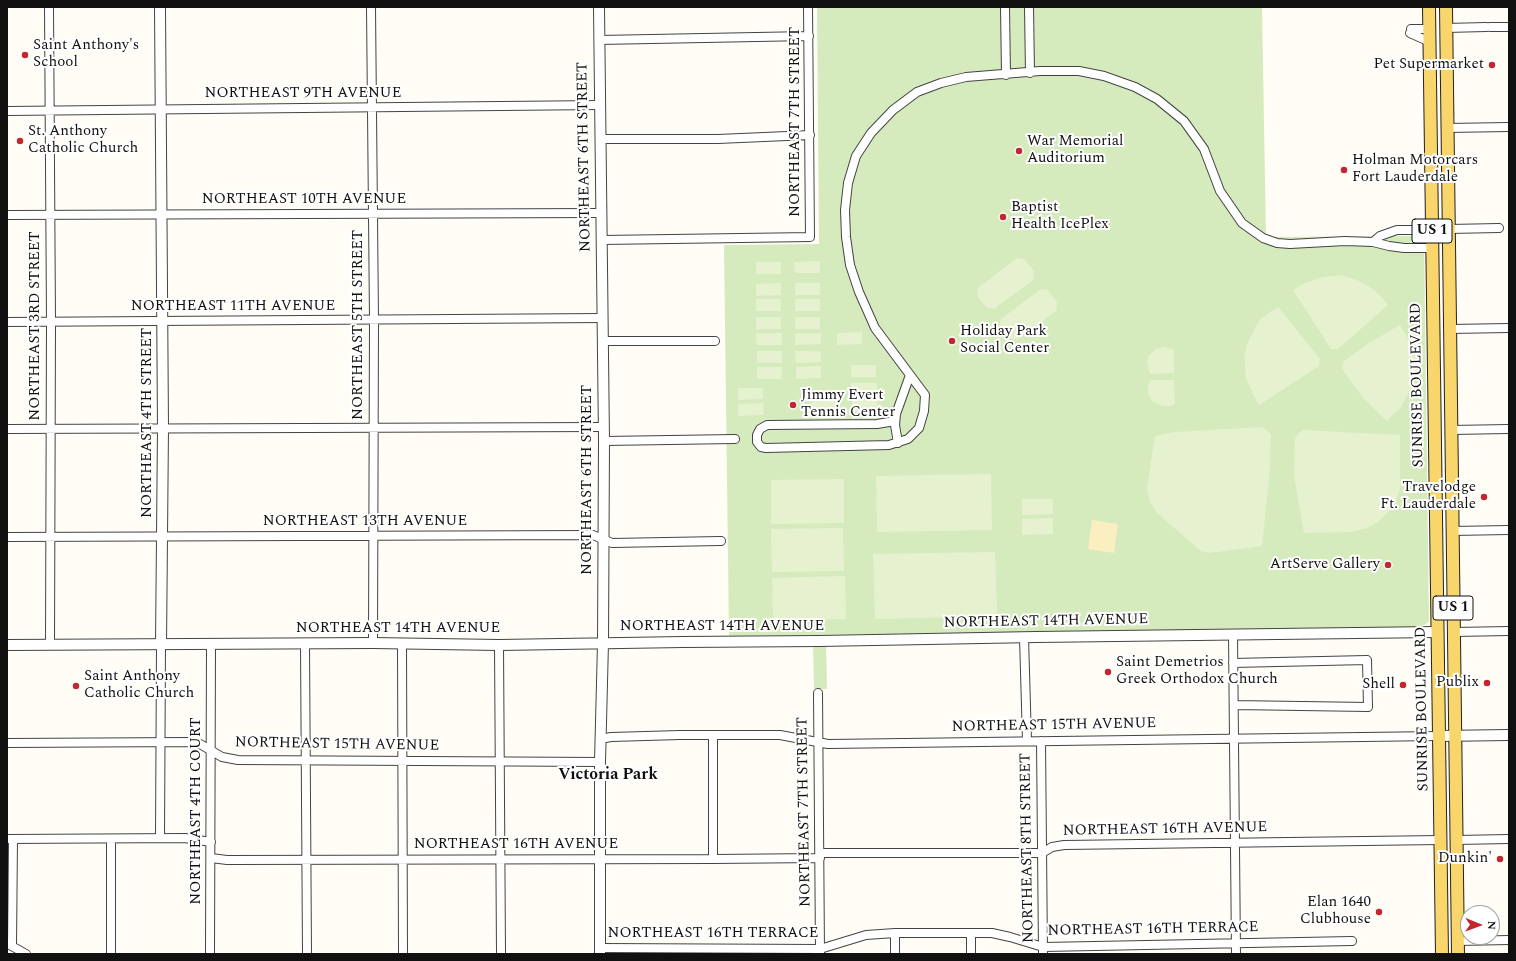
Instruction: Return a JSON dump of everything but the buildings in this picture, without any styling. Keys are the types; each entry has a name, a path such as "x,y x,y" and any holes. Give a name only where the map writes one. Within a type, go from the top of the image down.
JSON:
{"main road":[{"name":"SUNRISE BOULEVARD","path":"1429,7 1442,954"},
{"name":"US 1","path":"1446,7 1457,954"},
{"path":"1430,129 1435,131 1439,136 1447,151"},
{"path":"1432,230 1443,242 1449,255"},
{"path":"1434,405 1441,420 1451,430"},
{"path":"1442,940 1457,954"}],"street":[{"name":"NORTHEAST 3RD STREET","path":"49,7 51,322 50,645"},
{"name":"NORTHEAST 4TH STREET","path":"160,7 163,428 160,838"},
{"name":"NORTHEAST 5TH STREET","path":"371,7 374,320 374,643"},
{"name":"NORTHEAST 6TH STREET","path":"599,7 604,427 603,643 600,739 599,860 600,951"},
{"name":"NORTHEAST 7TH STREET","path":"602,240 810,236 808,7"},
{"path":"1005,7 1006,75"},
{"path":"1029,7 1030,73"},
{"path":"1446,28 1509,27"},
{"path":"1430,29 1410,31 1430,42"},
{"path":"599,40 809,36"},
{"path":"896,421 877,424 767,425 760,429 757,435 757,442 761,447 766,448 889,445 908,439 919,428 924,411 922,392 875,328 859,292 850,265 846,237 845,210 848,183 856,156 872,133 893,110 917,92 953,79 981,75 1006,75 1040,71 1079,71 1104,76 1135,87 1157,99 1184,121 1204,150 1220,191 1224,197 1242,223 1263,238 1277,243 1290,244 1345,241 1374,242 1396,247 1432,248"},
{"name":"NORTHEAST 9TH AVENUE","path":"7,111 600,105"},
{"path":"1447,128 1509,127"},
{"path":"601,139 718,139 810,135"},
{"name":"NORTHEAST 10TH AVENUE","path":"7,215 602,213"},
{"path":"1449,229 1500,228"},
{"path":"1374,242 1380,236 1397,230 1432,230"},
{"name":"NORTHEAST 11TH AVENUE","path":"7,322 603,318"},
{"path":"1450,329 1509,328"},
{"path":"603,341 715,341"},
{"path":"898,443 896,414 910,375"},
{"path":"904,391 922,392"},
{"path":"7,429 604,427"},
{"path":"1451,430 1509,429"},
{"path":"604,441 735,439"},
{"path":"1452,531 1509,530"},
{"name":"NORTHEAST 13TH AVENUE","path":"7,537 594,535 612,543 722,541"},
{"name":"NORTHEAST 14TH AVENUE","path":"7,645 819,642 1024,637 1437,632"},
{"path":"1454,632 1509,632"},
{"path":"1233,634 1236,954"},
{"name":"NORTHEAST 8TH STREET","path":"1024,637 1027,741"},
{"path":"305,644 307,954"},
{"path":"402,644 403,954"},
{"path":"499,644 501,954"},
{"name":"NORTHEAST 4TH COURT","path":"210,954 211,645"},
{"path":"1233,663 1367,660 1368,707 1234,705"},
{"name":"NORTHEAST 7TH STREET","path":"818,694 820,951"},
{"path":"713,735 713,860"},
{"name":"NORTHEAST 15TH AVENUE","path":"600,739 611,737 780,735 828,744 1509,735"},
{"name":"NORTHEAST 8TH STREET","path":"1041,741 1043,950"},
{"name":"NORTHEAST 15TH AVENUE","path":"7,743 187,742 200,744 210,752 222,757 238,760 600,762"},
{"path":"26,954 10,945 10,839 185,838 211,842"},
{"path":"111,839 111,954"},
{"path":"1456,840 1509,839"},
{"name":"NORTHEAST 16TH AVENUE","path":"211,858 227,860 713,860 820,856 1042,853 1052,847 1064,845 1440,840"},
{"path":"895,933 895,954"},
{"name":"NORTHEAST 16TH TERRACE","path":"600,951 820,951 866,934 895,933 992,933 1010,937 1043,950 1236,942 1352,941"},
{"path":"971,933 971,954"},
{"path":"1458,941 1509,940"}],"green space":[{"path":"817,7 1262,7 1266,237 1424,236 1429,622 1418,628 729,636 724,245 819,244"},
{"path":"1018,258 1025,260 1034,271 1033,280 994,309 986,307 978,297 978,288"},
{"path":"820,261 820,273 795,273 794,262"},
{"path":"756,262 781,262 781,274 756,274"},
{"path":"1341,275 1357,280 1368,286 1380,295 1388,305 1338,349 1331,349 1293,290 1305,283 1323,277"},
{"path":"781,283 781,295 756,296 756,284"},
{"path":"795,283 820,283 820,295 795,295"},
{"path":"1041,289 1048,290 1057,302 1056,311 1017,340 1009,338 1001,328 1001,319"},
{"path":"756,299 781,299 781,311 756,311"},
{"path":"795,299 820,299 820,311 795,311"},
{"path":"1278,307 1320,359 1319,366 1259,405 1246,378 1244,355 1249,340 1260,319"},
{"path":"756,317 781,317 781,329 756,329"},
{"path":"795,317 820,317 820,329 795,329"},
{"path":"1400,325 1414,353 1415,370 1412,385 1401,407 1387,421 1364,399 1342,369 1343,362 1366,345"},
{"path":"862,332 862,344 837,345 837,333"},
{"path":"756,333 782,333 782,345 757,345"},
{"path":"795,333 821,333 821,344 795,345"},
{"path":"1164,347 1174,350 1174,373 1150,374 1147,362 1149,355 1156,349"},
{"path":"757,351 782,351 782,363 757,363"},
{"path":"795,351 821,351 821,362 796,363"},
{"path":"851,365 876,365 876,377 851,377"},
{"path":"821,366 821,378 796,379 796,367"},
{"path":"757,367 782,367 782,379 757,379"},
{"path":"1151,380 1174,380 1175,404 1163,406 1152,401 1148,393 1148,386"},
{"path":"851,383 877,383 877,394 851,395"},
{"path":"738,388 763,388 763,399 738,400"},
{"path":"838,397 838,409 812,410 812,398"},
{"path":"877,399 877,411 852,412 852,400"},
{"path":"763,403 764,415 738,416 738,404"},
{"path":"1263,427 1271,434 1270,467 1262,546 1209,553 1201,551 1157,513 1150,501 1147,489 1155,436 1175,432"},
{"path":"1302,430 1400,435 1400,489 1396,500 1389,511 1378,522 1367,528 1351,532 1304,533 1294,475 1295,438"},
{"path":"991,474 992,530 877,532 876,476"},
{"path":"844,479 844,523 771,524 771,480"},
{"path":"1022,499 1053,499 1053,514 1022,515"},
{"path":"1053,518 1053,534 1022,535 1022,519"},
{"path":"843,528 844,571 772,572 771,529"},
{"path":"995,552 997,616 875,619 873,554"},
{"path":"845,576 846,619 773,621 772,578"},
{"path":"813,644 826,644 827,689 814,689"}],"sand":[{"path":"1092,520 1118,524 1114,553 1088,549"}],"place":[{"name":"Saint Anthony's School","path":"25,55"},
{"name":"Pet Supermarket","path":"1492,65"},
{"name":"St. Anthony Catholic Church","path":"20,141"},
{"name":"War Memorial Auditorium","path":"1019,151"},
{"name":"Holman Motorcars Fort Lauderdale","path":"1344,170"},
{"name":"Baptist Health IcePlex","path":"1003,217"},
{"name":"Holiday Park Social Center","path":"952,341"},
{"name":"Jimmy Evert Tennis Center","path":"793,405"},
{"name":"Travelodge Ft. Lauderdale","path":"1484,497"},
{"name":"ArtServe Gallery","path":"1388,565"},
{"name":"Saint Demetrios Greek Orthodox Church","path":"1108,672"},
{"name":"Publix","path":"1487,683"},
{"name":"Shell","path":"1403,685"},
{"name":"Saint Anthony Catholic Church","path":"76,686"},
{"name":"Dunkin'","path":"1500,859"},
{"name":"Elan 1640 Clubhouse","path":"1379,912"}],"district":[{"name":"Victoria Park","path":"608,776"}]}
